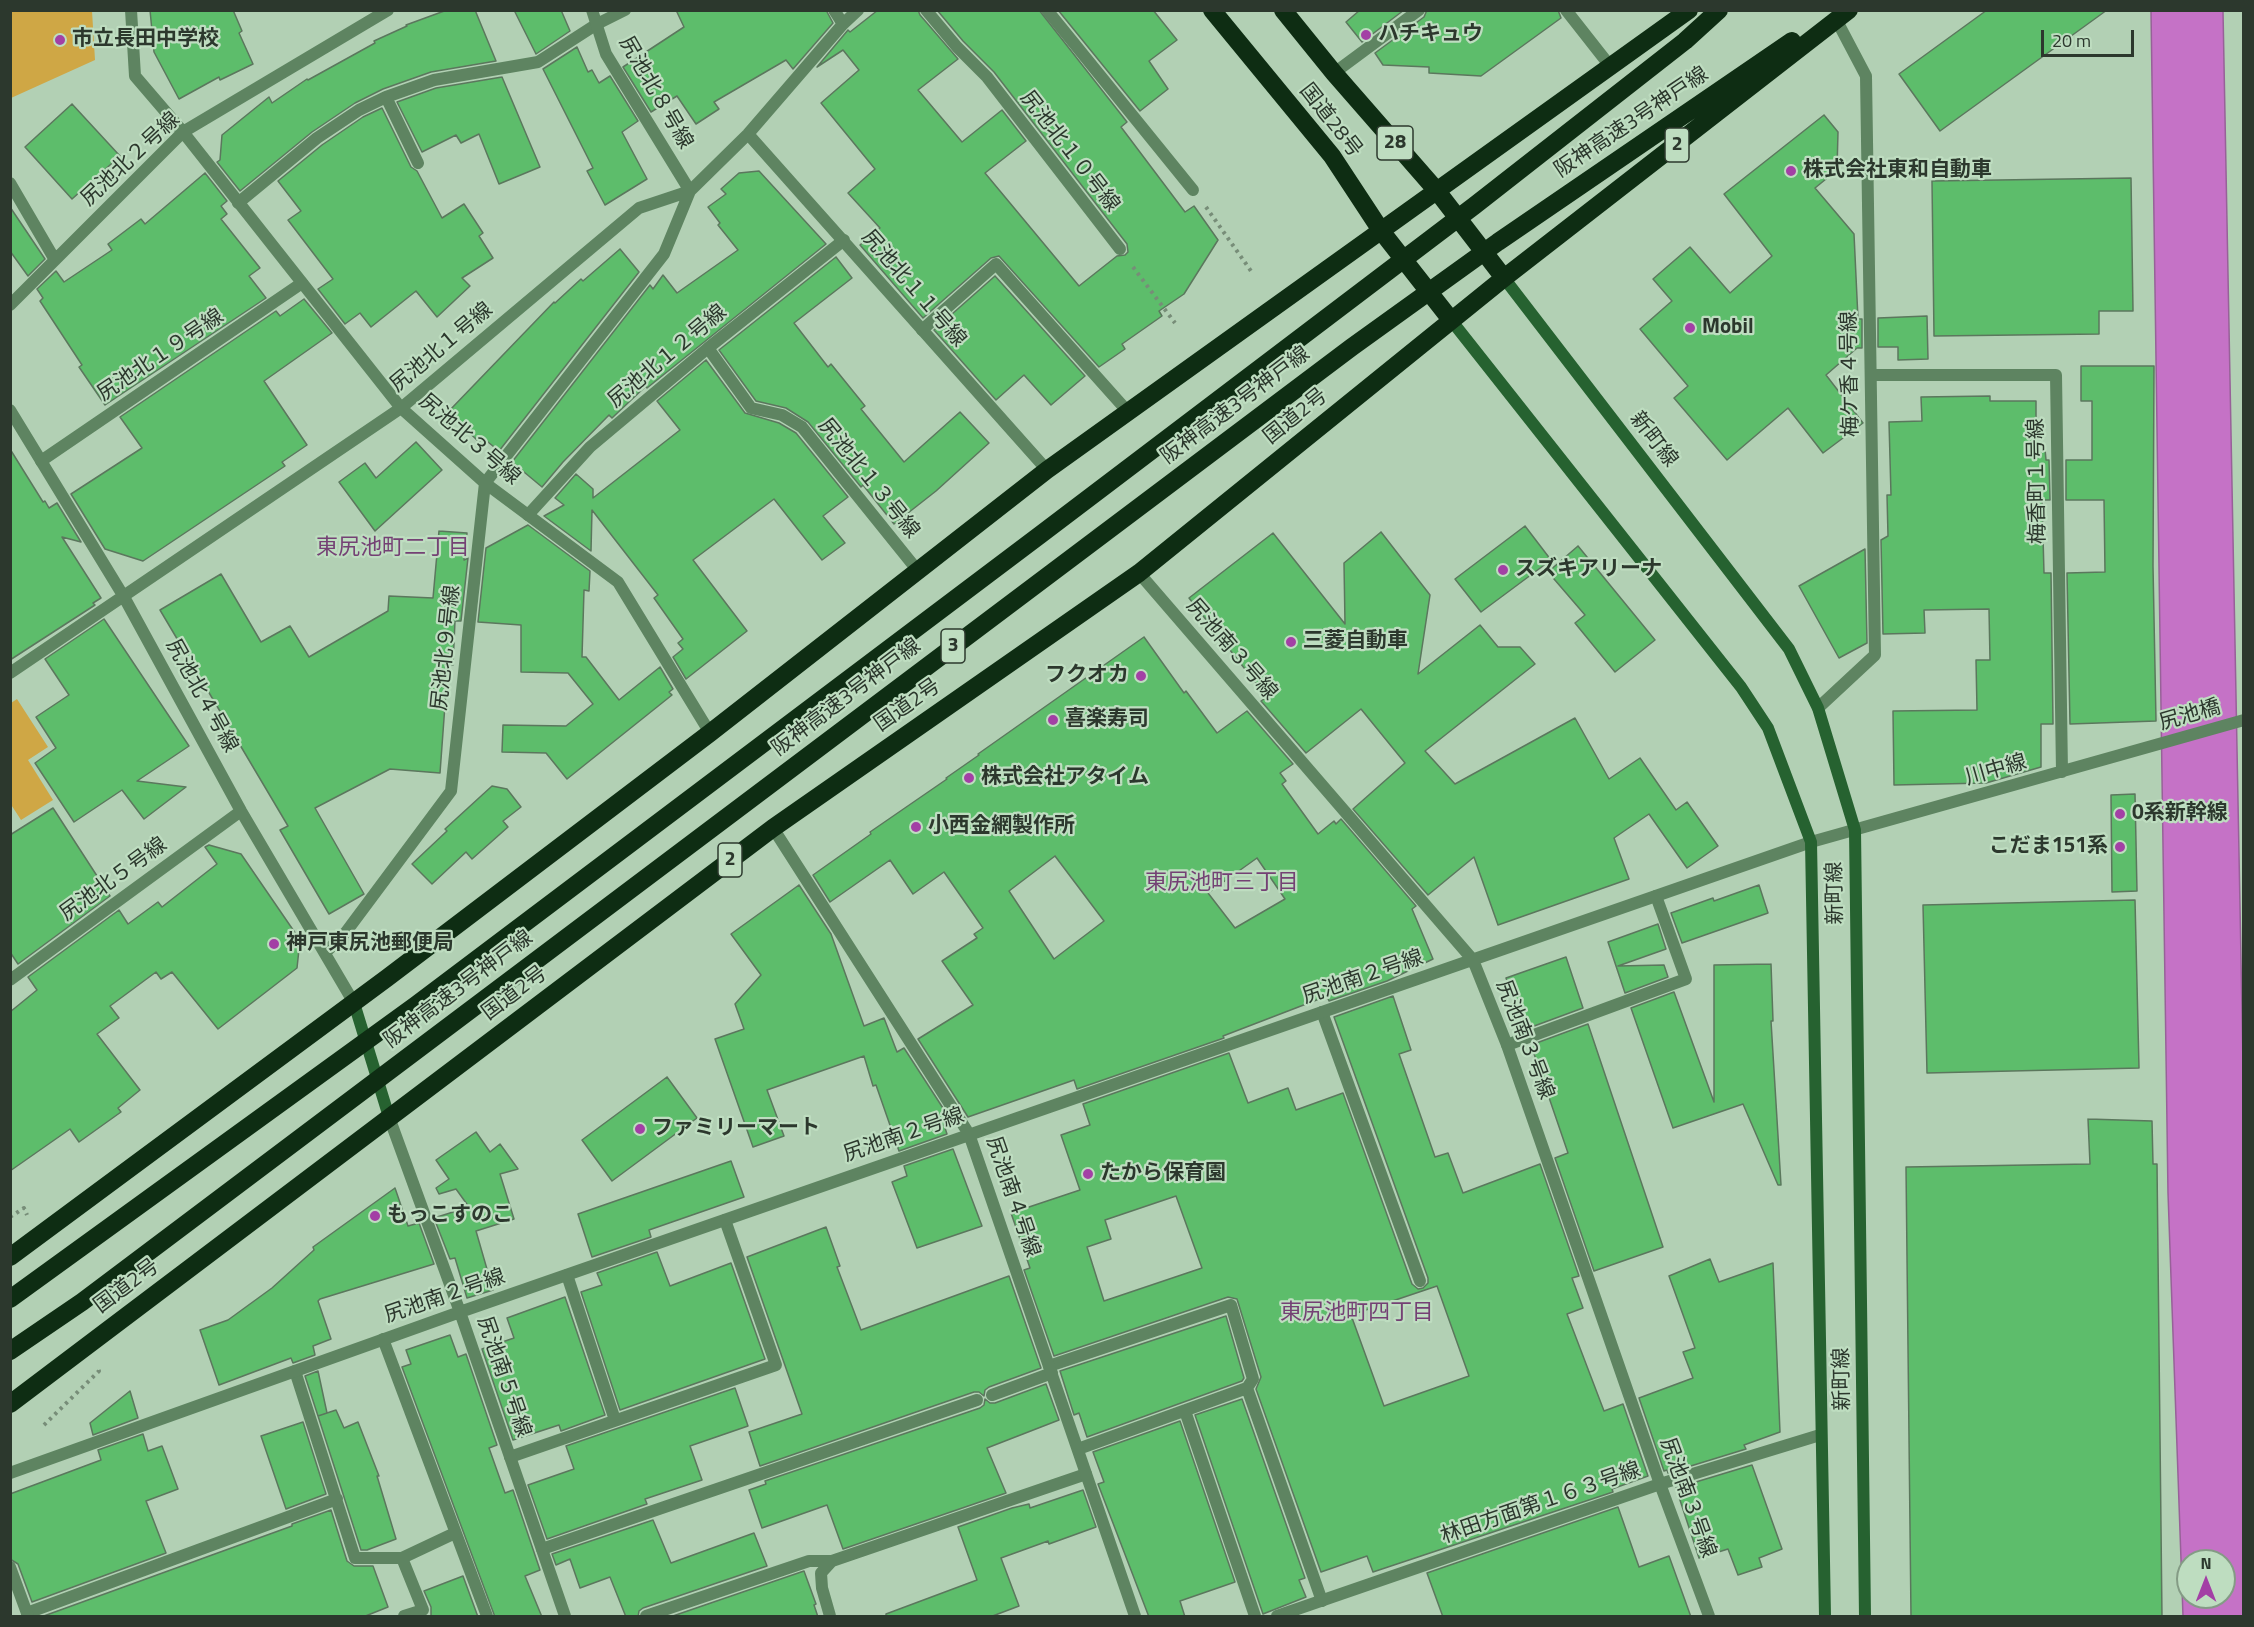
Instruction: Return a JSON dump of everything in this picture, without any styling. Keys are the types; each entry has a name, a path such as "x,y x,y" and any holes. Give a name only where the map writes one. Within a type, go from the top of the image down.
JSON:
{"highway":[{"name":"国道28号","path":"1212,10 1332,156 1382,232 1451,320"},
{"name":"国道28号","path":"1283,10 1334,73 1437,191 1504,278"},
{"path":"10,1257 354,1002 710,733 1047,471 1689,10"},
{"name":"阪神高速3号神戸線","path":"10,1299 416,1005 1041,535 1474,206 1685,41 1719,10"},
{"name":"阪神高速3号神戸線","path":"10,1351 82,1302 1352,347 1498,242 1842,14"},
{"name":"国道2号","path":"10,1404 773,828 1138,573 1451,320 1842,14"},
{"path":"10,1294 65,1260"}],"street":[{"name":"尻池北３号線","path":"131,10 135,76 183,132 401,408 485,483 618,582 710,733"},
{"name":"尻池北２号線","path":"10,305 183,132 388,10"},
{"name":"尻池北８号線","path":"592,10 606,54 690,191"},
{"path":"238,203 317,138 359,110 386,97 434,80 538,62 597,24 625,10"},
{"path":"834,10 843,24"},
{"name":"尻池北１号線","path":"10,673 401,408 639,208 690,191 748,134 843,24 858,10"},
{"name":"尻池北１０号線","path":"926,10 957,47 987,77 1120,249"},
{"path":"1047,10 1193,190"},
{"path":"1334,73 1419,10"},
{"path":"1566,10 1610,66"},
{"name":"梅ケ香４号線","path":"1818,708 1875,655 1866,76 1842,14"},
{"path":"386,97 418,164"},
{"name":"尻池北１１号線","path":"748,134 1047,471"},
{"path":"10,183 55,260"},
{"path":"485,483 664,254 690,191"},
{"name":"尻池北１２号線","path":"528,515 590,447 708,348 843,240"},
{"path":"922,330 996,264 1129,413"},
{"name":"新町線","path":"1504,278 1789,649 1818,708 1855,830 1865,1617"},
{"name":"尻池北１９号線","path":"42,461 302,283"},
{"name":"新町線","path":"1451,320 1741,687 1768,729 1811,842 1825,1617"},
{"name":"尻池北１３号線","path":"708,348 751,408 782,415 802,427 918,571"},
{"name":"梅香町１号線","path":"1871,375 2056,375 2062,772"},
{"name":"尻池北４号線","path":"10,410 124,597 241,811 354,1002"},
{"name":"尻池北９号線","path":"326,954 346,932 451,791 485,483"},
{"name":"尻池南３号線","path":"1138,573 1473,960 1507,1045 1660,1484 1709,1617"},
{"name":"尻池橋","path":"2146,749 2244,720"},
{"name":"川中線","path":"1811,842 2146,749"},
{"name":"尻池北５号線","path":"10,981 241,811"},
{"name":"尻池南４号線","path":"773,828 969,1134 1135,1617"},
{"name":"尻池南２号線","path":"10,1473 460,1312 1811,842"},
{"path":"1507,1045 1686,979 1656,896"},
{"path":"354,1002 388,1117"},
{"path":"1322,1012 1420,1281"},
{"name":"尻池南５号線","path":"388,1117 460,1312 565,1617"},
{"path":"510,1457 776,1365 724,1220"},
{"path":"567,1275 615,1420"},
{"path":"992,1395 1050,1369 1231,1305 1253,1379 1247,1389 1078,1449"},
{"path":"383,1340 487,1617"},
{"path":"295,1371 355,1558 402,1558 456,1533"},
{"path":"1247,1389 1322,1601"},
{"path":"542,1550 977,1400"},
{"path":"1185,1411 1255,1617"},
{"name":"林田方面第１６３号線","path":"1277,1617 1660,1484 1820,1435"},
{"path":"646,1617 809,1561 832,1561 1086,1474"},
{"path":"10,1567 27,1615 337,1499"},
{"path":"402,1558 423,1610 404,1617"},
{"path":"830,1617 822,1588 821,1573 832,1561"}],"path":[{"path":"1193,190 1251,271"},
{"path":"1120,249 1175,323"},
{"path":"10,1217 24,1208"},
{"path":"44,1425 99,1371"}],"shaded area":[{"name":"市立長田中学校","path":"10,11 92,11 95,60 11,98"},
{"path":"2151,11 2223,11 2243,1064 2243,1616 2183,1616 2183,1609 2236,1609 2236,1549 2181,1549 2168,1193"},
{"path":"17,699 48,747 28,760 53,800 21,820 10,803 11,703"}],"building":[{"path":"150,10 233,10 242,31 239,33 253,64 220,80 219,77 179,99 154,52"},
{"path":"447,10 475,10 496,61 431,72 383,89 355,103 312,132 240,191 217,162 220,160 222,135 269,97 272,103 307,79 375,43 374,41 406,25"},
{"path":"514,10 561,10 570,31 536,54"},
{"path":"676,10 826,10 833,23 793,69 786,60 714,102 719,109 696,124 677,96 651,112 623,67 684,27"},
{"path":"878,10 918,10 958,59 918,90 962,142 1002,110 1026,141 985,173 1079,286 1117,256 1125,255 1128,252 1127,244 994,72 963,41 937,10 1039,10 1127,122 1121,127 1185,212 1194,206 1218,240 1184,294 1159,311 1162,316 1122,344 1125,349 1099,367 999,256 991,258 923,318 860,245 880,228 848,193 875,169 821,103 859,70 843,50 817,67 848,30 850,32"},
{"path":"1058,10 1153,10 1177,40 1149,61 1168,89 1140,111"},
{"name":"ハチキュウ","path":"1360,10 1404,10 1362,42 1346,22"},
{"path":"1427,10 1558,10 1561,18 1481,76 1429,73 1429,67 1383,65 1375,53 1424,17"},
{"path":"1987,10 2107,10 1940,131 1899,74"},
{"path":"577,47 588,72 592,70 599,83 610,76 638,121 622,132 647,179 605,205 587,171 593,168 543,69"},
{"path":"502,77 540,167 499,184 479,134 461,143 456,135 422,152 397,102 436,88"},
{"path":"72,104 120,156 72,199 25,147"},
{"path":"382,108 411,167 417,171 442,218 464,204 483,233 479,236 493,258 462,278 470,286 437,317 416,291 371,327 360,313 345,324 318,289 333,279 288,220 301,211 278,181 322,145 363,117"},
{"path":"1824,115 1838,132 1837,170 1815,188 1854,234 1858,319 1862,319 1862,348 1857,348 1826,375 1863,423 1823,453 1788,408 1727,460 1674,398 1688,386 1640,329 1672,301 1653,279 1690,247 1730,293 1772,256 1724,194"},
{"path":"759,171 826,244 647,388 646,386 612,418 609,415 542,487 512,462 650,285 653,289 663,275 677,293 738,250 718,225 720,223 708,207 726,194 721,189 739,173"},
{"path":"205,173 227,201 221,206 227,214 221,219 260,268 249,276 266,298 105,405 79,367 82,365 40,301 43,298 37,289 56,271 64,282 112,250 108,244 141,219 145,224"},
{"path":"2131,178 2133,311 2099,311 2099,334 1934,336 1932,181"},
{"path":"10,207 45,259 28,276 10,251"},
{"path":"620,249 639,272 499,451 483,438 479,442 448,412 554,302"},
{"path":"836,257 852,278 794,323 828,367 831,364 865,406 861,409 904,462 960,412 989,443 936,491 894,524 808,422 786,408 756,401 719,350"},
{"path":"995,276 1085,376 1051,405 1024,375 996,400 934,330"},
{"path":"304,299 332,333 264,381 307,445 282,462 285,466 143,561 105,549 71,494 142,448 120,417 276,311 280,316"},
{"path":"1927,316 1928,359 1898,360 1898,347 1878,347 1878,318"},
{"path":"706,360 745,413 779,423 796,433 848,497 823,516 845,543 822,560 774,499 693,560 747,631 686,679 673,657 683,649 678,643 683,639 654,598 658,595 592,510 591,551 544,516 564,505 555,498 576,474 593,489 593,498 680,430 657,401"},
{"path":"2081,366 2154,366 2153,566 2156,721 2070,724 2067,573 2105,572 2104,500 2066,500 2066,460 2092,460 2092,401 2081,401"},
{"path":"1990,396 1990,401 2036,401 2036,449 2045,449 2046,460 2049,460 2050,500 2042,500 2044,573 2051,573 2053,724 2041,724 2041,767 1986,783 1894,785 1893,711 1977,710 1976,660 1990,660 1989,609 1924,610 1925,633 1883,634 1881,540 1888,536 1887,495 1891,495 1889,422 1922,421 1921,397"},
{"path":"416,442 442,470 375,531 339,482 365,463 376,478"},
{"path":"10,449 43,502 45,501 49,508 57,503 81,542 62,537 101,598 93,603 95,605 10,660"},
{"path":"528,525 590,571 589,591 584,590 582,657 586,657 619,700 660,667 673,689 669,692 672,695 567,779 546,753 502,752 503,725 566,726 593,704 568,673 521,672 521,625 478,622 486,548"},
{"name":"スズキアリーナ","path":"1525,526 1551,560 1481,612 1455,579"},
{"path":"439,531 467,533 464,560 468,558 461,621 455,621 453,665 448,664 440,773 390,769 315,808 364,894 329,914 280,830 288,826 160,610 221,574 261,642 290,626 309,657 388,611 389,596 433,598"},
{"path":"1381,532 1430,595 1418,674 1480,625 1498,647 1520,647 1535,664 1425,751 1455,784 1575,718 1609,779 1640,758 1676,810 1687,802 1718,846 1687,868 1649,814 1614,838 1629,879 1498,925 1474,857 1428,895 1353,809 1405,763 1361,709 1306,753 1261,701 1267,697 1189,598 1273,533 1345,624 1344,563"},
{"path":"1578,546 1655,640 1615,672 1575,623 1585,615 1548,572"},
{"path":"1865,549 1867,643 1839,658 1799,586"},
{"path":"104,619 189,746 137,781 186,787 144,819 122,790 74,822 35,763 56,748 36,717 69,695 45,659"},
{"path":"1144,637 1184,693 1186,691 1217,733 1247,711 1293,764 1280,773 1286,781 1282,784 1318,834 1334,821 1336,824 1341,819 1416,906 1412,909 1433,959 1387,981 1329,1001 1327,996 1223,1036 1224,1038 1077,1089 1074,1080 968,1117 918,1039 973,1005 942,961 977,938 974,934 983,928 944,872 913,894 890,860 830,902 813,875 947,779 978,754","holes":["1055,856 1104,921 1054,959 1009,891","1257,858 1285,899 1235,928 1208,893"]},
{"path":"492,786 507,789 521,807 503,821 508,827 472,859 466,852 432,884 412,864 447,831 445,829"},
{"path":"2135,794 2137,891 2112,892 2111,795"},
{"path":"53,808 110,896 18,964 10,952 10,835"},
{"path":"209,845 241,854 300,940 297,968 218,1029 172,972 161,979 156,972 110,1006 119,1018 97,1034 140,1090 118,1108 121,1112 79,1142 70,1129 10,1171 10,1012 37,990 28,977 119,910 128,924 158,902 162,907 217,864 205,847"},
{"path":"799,885 831,934 864,1026 884,1018 897,1052 904,1048 952,1122 944,1125 947,1134 899,1151 876,1085 873,1086 864,1056 767,1090 784,1136 753,1147 715,1039 744,1029 735,1004 761,975 731,934"},
{"path":"1759,885 1768,913 1682,943 1671,913"},
{"path":"2135,900 2139,1068 1927,1073 1923,905"},
{"path":"1658,924 1666,949 1618,966 1664,965 1668,977 1625,993 1608,942"},
{"path":"1566,957 1583,1008 1526,1029 1506,978"},
{"path":"1771,964 1773,1021 1771,1021 1781,1185 1778,1185 1743,1104 1673,1128 1631,1008 1674,992 1714,1102 1714,965"},
{"path":"1393,996 1411,1050 1399,1054 1435,1157 1448,1153 1463,1193 1540,1164 1579,1276 1572,1278 1583,1308 1567,1314 1604,1411 1623,1404 1648,1476 1612,1489 1613,1492 1373,1572 1367,1556 1321,1572 1256,1389 1261,1377 1237,1299 1228,1297 1054,1356 1024,1270 1030,1268 1011,1213 1080,1190 1061,1135 1090,1125 1083,1104 1229,1053 1248,1103 1288,1088 1296,1110 1343,1093 1412,1284 1418,1289 1423,1288 1428,1283 1428,1278 1334,1017","holes":["1176,1196 1202,1268 1104,1301 1087,1247 1111,1239 1105,1220","1437,1286 1469,1376 1384,1406 1351,1315"]},
{"path":"1588,1024 1663,1247 1594,1271 1555,1158 1568,1153 1531,1045"},
{"name":"ファミリーマート","path":"667,1077 697,1118 612,1181 582,1140"},
{"path":"2088,1119 2152,1121 2153,1164 2157,1164 2162,1617 1911,1617 1906,1167 2090,1164"},
{"path":"476,1132 490,1152 500,1144 518,1169 500,1174 514,1219 476,1231 493,1290 467,1298 455,1258 450,1259 434,1218 469,1207 456,1189 439,1194 436,1188 449,1179 436,1160"},
{"path":"953,1149 982,1226 917,1248 892,1182 907,1176 904,1166"},
{"path":"731,1161 744,1197 649,1230 651,1237 592,1257 578,1214"},
{"path":"395,1188 408,1226 419,1223 434,1264 320,1299 318,1301 331,1339 313,1346 315,1355 293,1363 291,1358 219,1385 200,1330 228,1320 272,1288 314,1250 313,1247"},
{"path":"826,1227 840,1266 837,1267 861,1330 1009,1276 1041,1368 989,1387 985,1390 984,1396 979,1392 974,1392 760,1466 749,1432 802,1414 747,1257"},
{"path":"657,1252 670,1286 731,1263 765,1359 620,1410 581,1292 602,1285 597,1273"},
{"path":"1710,1259 1719,1282 1773,1263 1780,1432 1744,1445 1746,1449 1668,1473 1667,1470 1664,1471 1639,1398 1693,1378 1683,1352 1695,1348 1669,1276"},
{"path":"565,1297 605,1415 561,1431 559,1425 513,1440 482,1349 514,1338 507,1318"},
{"path":"1226,1316 1244,1378 1242,1381 1087,1437 1079,1413 1074,1415 1060,1371"},
{"path":"450,1335 458,1357 466,1354 497,1445 489,1448 505,1493 513,1490 540,1570 525,1576 542,1617 495,1617 402,1367 411,1364 406,1350"},
{"path":"318,1371 327,1413 318,1416 305,1376"},
{"path":"1046,1384 1059,1420 987,1448 1006,1493 843,1549 827,1505 762,1528 749,1490 766,1484 765,1481 980,1408 984,1405 985,1399 990,1403 995,1403"},
{"path":"735,1388 748,1426 690,1446 702,1480 645,1499 647,1504 547,1539 528,1485 574,1469 566,1446"},
{"path":"130,1391 138,1418 93,1435 90,1423"},
{"path":"1242,1399 1305,1578 1299,1580 1306,1597 1263,1614 1195,1415"},
{"path":"336,1410 344,1428 358,1422 379,1476 377,1476 396,1539 367,1550 361,1550 318,1416"},
{"path":"1180,1421 1235,1582 1180,1601 1185,1617 1149,1617 1098,1484 1104,1482 1093,1452"},
{"path":"303,1422 326,1494 286,1509 261,1436"},
{"path":"143,1434 148,1451 162,1446 178,1489 146,1501 166,1553 32,1602 18,1564 10,1559 10,1494 101,1460 98,1450"},
{"path":"1752,1465 1782,1549 1759,1558 1762,1567 1738,1575 1728,1549 1699,1558 1676,1488"},
{"path":"1083,1490 1096,1527 1001,1558 1019,1606 990,1617 886,1617 886,1614 977,1580 958,1527 1012,1508 1029,1504 1030,1508"},
{"path":"1618,1507 1639,1567 1669,1556 1691,1617 1443,1617 1427,1573"},
{"path":"331,1510 347,1561 354,1566 373,1566 388,1607 363,1617 41,1617 292,1526 292,1524"},
{"path":"653,1520 671,1563 754,1533 767,1566 643,1608 639,1611 638,1617 626,1617 610,1577 580,1588 570,1559 556,1565 552,1554"},
{"path":"804,1571 816,1604 814,1605 818,1617 670,1617"},
{"path":"463,1576 478,1617 431,1617 431,1607 424,1591"}],"place":[{"name":"ハチキュウ","path":"1366,35"},
{"name":"市立長田中学校","path":"60,40"},
{"name":"株式会社東和自動車","path":"1791,171"},
{"name":"Mobil","path":"1690,328"},
{"name":"スズキアリーナ","path":"1503,570"},
{"name":"三菱自動車","path":"1291,642"},
{"name":"フクオカ","path":"1141,676"},
{"name":"喜楽寿司","path":"1053,720"},
{"name":"株式会社アタイム","path":"969,778"},
{"name":"0系新幹線","path":"2120,814"},
{"name":"小西金網製作所","path":"916,827"},
{"name":"こだま151系","path":"2120,847"},
{"name":"神戸東尻池郵便局","path":"274,944"},
{"name":"ファミリーマート","path":"640,1129"},
{"name":"たから保育園","path":"1088,1174"},
{"name":"もっこすのこ","path":"375,1216"}],"district":[{"name":"東尻池町二丁目","path":"393,549"},
{"name":"東尻池町三丁目","path":"1222,884"},
{"name":"東尻池町四丁目","path":"1357,1314"}]}
